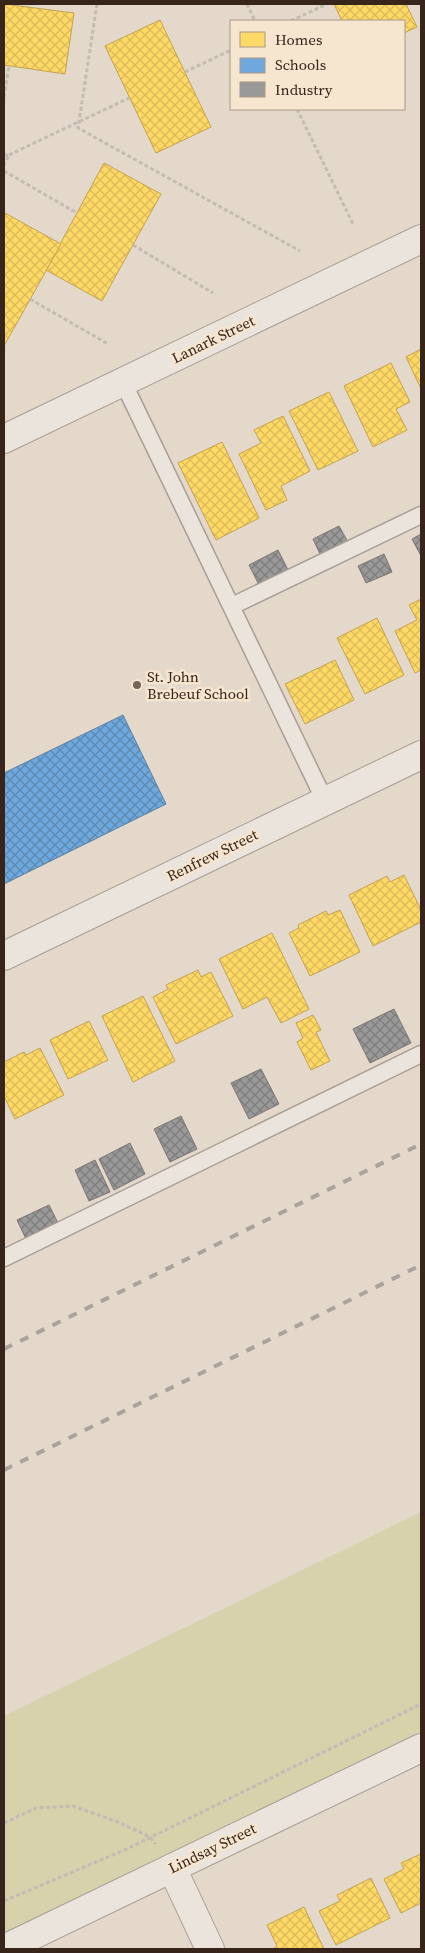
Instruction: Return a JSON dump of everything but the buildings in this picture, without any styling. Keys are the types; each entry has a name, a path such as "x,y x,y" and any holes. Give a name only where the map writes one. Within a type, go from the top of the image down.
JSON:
{"street":[{"name":"Lanark Street","path":"4,439 421,239"},
{"name":"Renfrew Street","path":"4,956 421,755"},
{"name":"Lindsay Street","path":"4,1949 421,1748"},
{"path":"172,1868 210,1949"}],"lane":[{"path":"123,382 325,801"},
{"path":"232,606 421,515"},
{"path":"4,1258 421,1054"}],"path":[{"path":"97,4 78,128 300,252"},
{"path":"247,4 255,20"},
{"path":"293,20 327,4"},
{"path":"185,72 230,50"},
{"path":"4,96 9,66"},
{"path":"4,154 9,155 129,98"},
{"path":"297,110 354,226"},
{"path":"4,165 9,155"},
{"path":"4,170 77,214"},
{"path":"132,245 213,293"},
{"path":"30,299 108,344"},
{"path":"4,1901 129,1848 421,1704"},
{"path":"4,1823 36,1808 72,1806 118,1822 150,1838 172,1868"}],"shaded area":[{"path":"421,1512 421,1748 4,1949 4,1716"}],"railway":[{"path":"4,1349 421,1144"},
{"path":"4,1470 421,1265"}],"place":[{"name":"St. John Brebeuf School","path":"137,685"}]}
